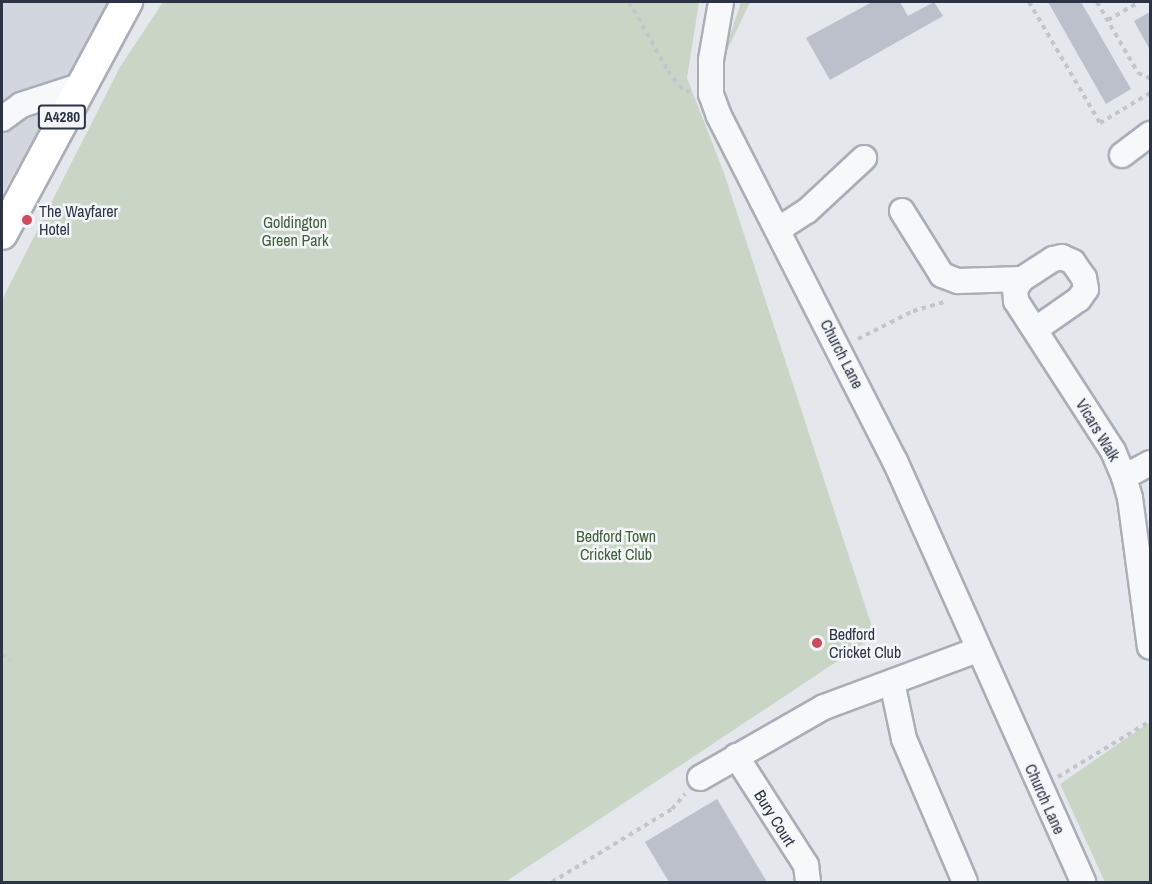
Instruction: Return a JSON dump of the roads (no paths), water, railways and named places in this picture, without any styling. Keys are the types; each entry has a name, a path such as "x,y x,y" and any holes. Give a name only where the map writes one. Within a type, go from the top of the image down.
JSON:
{"main road":[{"name":"A4280","path":"2,234 125,2"}],"street":[{"name":"Church Lane","path":"721,2 711,60 711,94 895,461 977,650 1083,882"},
{"path":"2,119 21,105 79,86"},
{"path":"1122,154 1150,134"},
{"path":"779,230 807,211 864,158"},
{"path":"902,212 942,276 958,281 1022,279 1062,258 1073,262 1084,278 1086,289 1079,299 1036,329"},
{"name":"Vicars Walk","path":"1022,279 1016,289 1016,301 1113,451 1124,477 1150,647"},
{"path":"1124,477 1150,463"},
{"path":"700,778 824,707 977,650"},
{"path":"892,682 904,739 965,882"},
{"name":"Bury Court","path":"736,756 806,865 808,882"}],"place":[{"name":"The Wayfarer Hotel","path":"27,220"},
{"name":"Bedford Cricket Club","path":"817,643"}],"park label":[{"name":"Goldington Green Park","path":"295,231"},
{"name":"Bedford Town Cricket Club","path":"616,545"}]}
